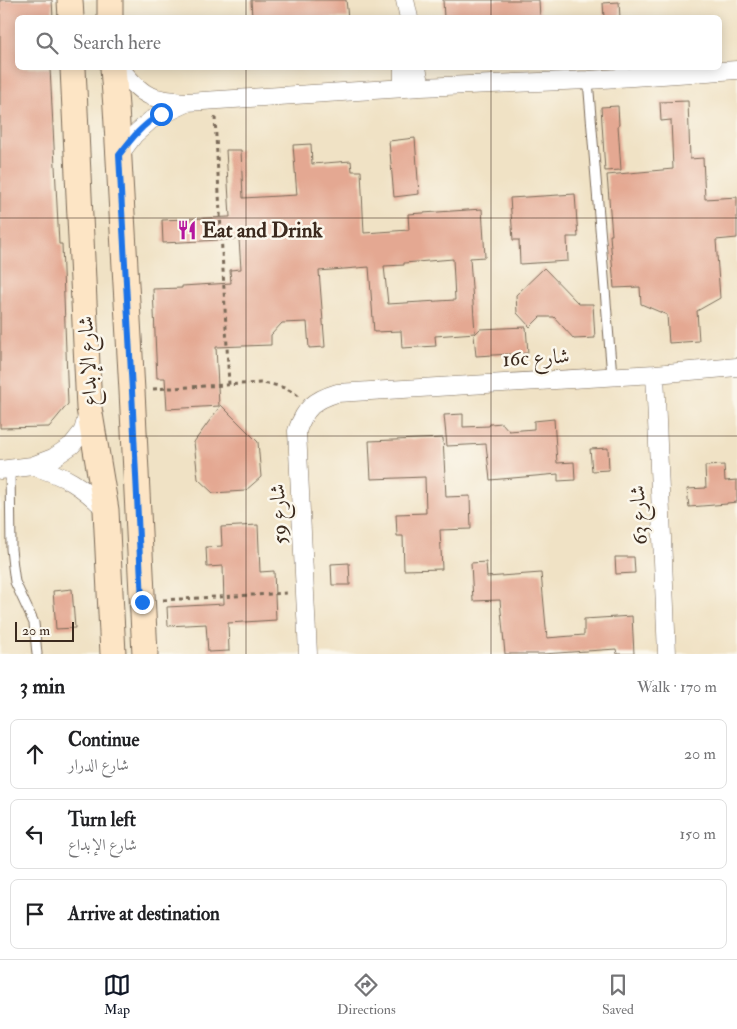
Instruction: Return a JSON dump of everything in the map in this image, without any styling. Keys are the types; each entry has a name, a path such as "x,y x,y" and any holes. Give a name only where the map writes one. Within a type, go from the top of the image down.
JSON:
{"main road":[{"path":"70,0 71,15"},
{"path":"110,0 110,15"},
{"name":"شارع الإبداع","path":"73,70 89,408 106,510 113,654"},
{"name":"شارع الإبداع","path":"113,70 145,654"}],"street":[{"path":"122,70 133,84 146,94 161,100 188,102 737,70"},
{"path":"404,70 412,88"},
{"path":"412,88 417,70"},
{"path":"119,155 134,135 151,120 188,102"},
{"name":"16c شارع","path":"310,405 323,397 337,393 655,374 737,367"},
{"name":"شارع 63","path":"655,374 667,654"},
{"name":"شارع 59","path":"308,654 297,432 302,418 310,405"},
{"path":"5,469 32,466 53,458 72,445 83,431 89,408"},
{"path":"32,466 53,472 73,482 91,494 106,510"}],"lane":[{"path":"588,80 612,376"},
{"path":"5,469 12,567 16,582 34,623 37,654"}],"path":[{"path":"214,101 229,385"},
{"path":"132,391 260,383 283,387 310,405"},
{"path":"142,602 305,592"}],"building":[{"path":"0,0 52,0 53,15 15,15 15,70 50,70 59,244 62,244 68,404 49,427 0,428"},
{"path":"251,0 346,0 348,15 252,15"},
{"path":"443,0 539,0 540,15 444,15"},
{"path":"619,2 620,15 604,15 603,3"},
{"path":"688,101 690,159 703,158 705,199 737,197 737,238 716,240 720,298 697,311 699,341 669,343 667,315 641,304 640,287 614,288 607,175 673,169 671,120 661,121 660,102"},
{"path":"618,106 621,170 605,171 601,107"},
{"path":"415,138 419,194 394,197 389,141"},
{"path":"311,144 312,164 351,161 352,171 361,171 364,233 409,230 408,214 482,209 485,257 470,258 475,333 435,336 436,346 402,348 401,331 374,332 369,267 319,271 325,347 309,348 307,322 282,323 271,335 271,345 216,347 219,406 167,409 165,378 157,378 153,289 231,283 230,270 241,269 239,239 163,243 162,220 230,217 226,150 241,150 243,198 297,195 293,145","holes":["453,259 455,300 388,304 384,266"]},
{"path":"575,194 578,237 567,237 568,261 520,264 519,240 513,240 510,198"},
{"path":"544,268 579,304 593,304 595,338 574,339 554,317 540,317 530,327 517,313 516,295"},
{"path":"526,327 528,353 476,356 474,335 480,329"},
{"path":"221,405 258,442 261,477 245,491 213,493 198,479 194,442"},
{"path":"463,414 463,427 489,426 490,424 502,423 509,431 534,429 534,421 554,419 557,463 574,462 575,480 558,481 558,474 490,480 486,444 447,446 444,415"},
{"path":"443,438 446,497 470,496 471,529 440,530 442,569 404,570 403,536 397,536 396,514 426,513 425,477 371,479 369,441"},
{"path":"608,448 609,470 592,471 590,449"},
{"path":"724,465 725,481 737,480 737,502 689,507 687,489 706,488 705,466"},
{"path":"258,525 260,572 274,571 276,620 228,623 229,651 208,652 206,624 168,626 167,607 224,604 223,566 207,567 206,547 222,546 221,527"},
{"path":"615,557 634,557 635,573 616,574"},
{"path":"486,562 487,577 541,573 547,638 584,635 584,619 632,616 634,654 617,654 616,649 543,654 505,654 500,600 473,601 471,563"},
{"path":"349,563 350,585 332,585 331,564"},
{"path":"72,589 75,628 56,629 53,591"}],"place":[{"name":"Eat and Drink","path":"187,230"}],"route":[{"path":"142,602 119,155 142,127 161,114"}]}
